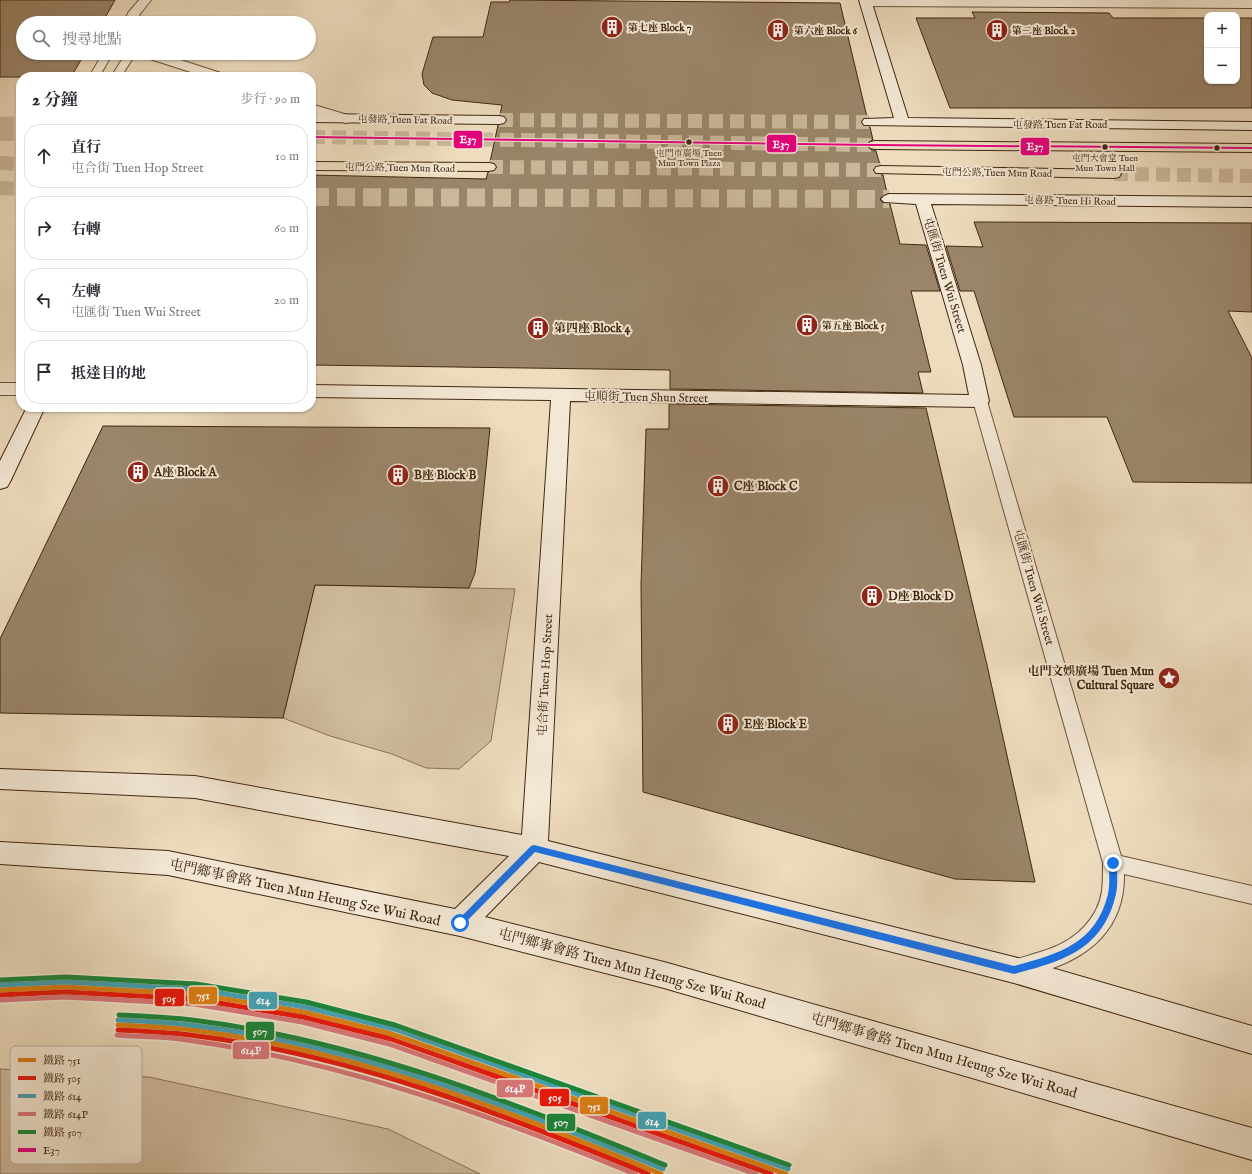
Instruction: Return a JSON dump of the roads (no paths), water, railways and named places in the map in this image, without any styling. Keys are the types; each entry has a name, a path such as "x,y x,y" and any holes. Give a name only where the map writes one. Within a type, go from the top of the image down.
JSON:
{"highway":[{"path":"875,145 1252,148"},
{"name":"屯門公路 Tuen Mun Road","path":"316,166 489,167"},
{"name":"屯門公路 Tuen Mun Road","path":"881,170 1114,174"}],"street":[{"path":"133,16 134,12 145,0"},
{"path":"902,122 865,1 1252,4"},
{"path":"167,60 203,72"},
{"path":"316,110 346,119"},
{"name":"屯發路 Tuen Fat Road","path":"316,118 499,120"},
{"name":"屯發路 Tuen Fat Road","path":"868,122 1252,126"},
{"name":"屯喜路 Tuen Hi Road","path":"889,199 1252,202"},
{"name":"屯匯街 Tuen Wui Street","path":"922,199 972,365 980,401"},
{"path":"0,389 16,389"},
{"name":"屯順街 Tuen Shun Street","path":"316,391 562,396 980,401"},
{"name":"屯合街 Tuen Hop Street","path":"534,849 562,396"},
{"path":"0,482 34,412"},
{"path":"0,779 194,787 534,849 1014,970 1252,1040"},
{"path":"460,923 534,849"},
{"name":"屯門鄉事會路 Tuen Mun Heung Sze Wui Road","path":"0,852 168,863 460,923 664,975 1252,1144"}],"lane":[{"path":"97,72 104,60"},
{"path":"119,72 127,60"},
{"name":"屯匯街 Tuen Wui Street","path":"980,401 1113,863 1112,893 1101,924 1082,944 1054,959 1014,970"},
{"path":"1113,863 1252,895"}],"tunnel":[{"path":"499,120 869,122"},
{"path":"0,124 16,123"},
{"path":"0,134 16,134"},
{"path":"316,137 875,145"},
{"path":"0,163 16,164"},
{"path":"489,167 881,170"},
{"path":"1114,174 1252,176"},
{"path":"0,188 16,189"},
{"path":"316,197 889,199"}],"rail line":[{"name":"507","path":"0,980 66,977 196,984 306,1002 395,1025 789,1165"},
{"name":"614","path":"0,985 65,982 195,989 305,1007 394,1029 788,1169"},
{"name":"751","path":"0,990 65,987 195,994 304,1012 392,1034 786,1174"},
{"name":"505","path":"0,995 65,992 194,999 303,1017 391,1039 771,1174"},
{"name":"614P","path":"0,1000 65,997 194,1004 302,1022 389,1044 756,1174"},
{"name":"507","path":"119,1015 166,1017 227,1025 299,1039 353,1052 511,1103 665,1165"},
{"name":"614","path":"118,1020 166,1022 244,1033 352,1057 509,1108 663,1169"},
{"name":"751","path":"118,1025 165,1027 226,1035 298,1049 351,1063 404,1078 508,1113 559,1132 661,1174"},
{"name":"505","path":"118,1030 165,1032 226,1040 296,1054 348,1067 399,1081 500,1115 648,1174"},
{"name":"614P","path":"117,1035 173,1038 240,1048 298,1060 356,1075 469,1110 525,1130 635,1174"}],"place":[{"name":"第七座 Block 7","path":"612,27"},
{"name":"第六座 Block 6","path":"778,30"},
{"name":"第二座 Block 2","path":"997,30"},
{"name":"屯門市廣場 Tuen Mun Town Plaza","path":"689,142"},
{"name":"屯門大會堂 Tuen Mun Town Hall","path":"1105,147"},
{"name":"第五座 Block 5","path":"807,325"},
{"name":"第四座 Block 4","path":"538,328"},
{"name":"A座 Block A","path":"138,472"},
{"name":"B座 Block B","path":"398,475"},
{"name":"C座 Block C","path":"718,486"},
{"name":"D座 Block D","path":"872,596"},
{"name":"屯門文娛廣場 Tuen Mun Cultural Square","path":"1169,678"},
{"name":"E座 Block E","path":"728,724"}]}
